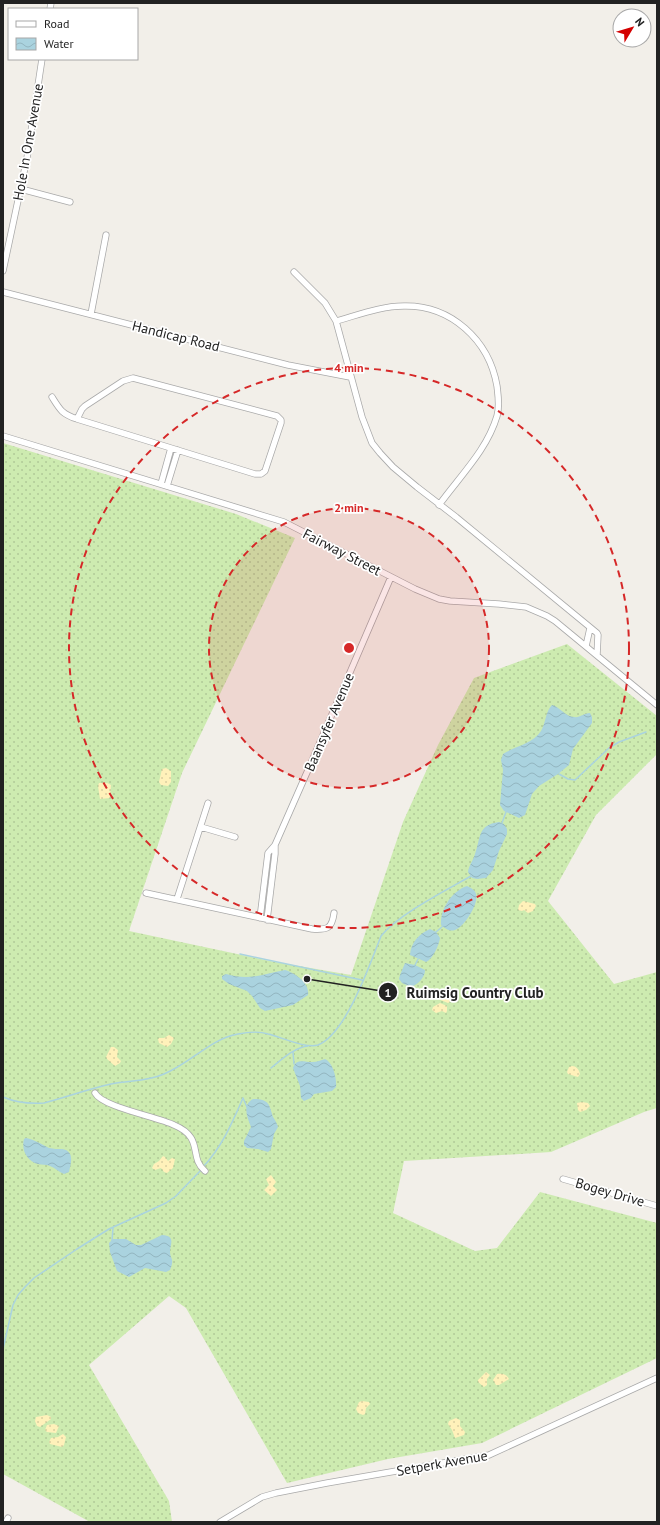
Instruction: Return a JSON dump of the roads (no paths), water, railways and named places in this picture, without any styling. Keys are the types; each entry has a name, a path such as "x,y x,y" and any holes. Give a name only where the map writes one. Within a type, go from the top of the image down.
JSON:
{"street":[{"name":"Hole In One Avenue","path":"3,271 21,189 42,60"},
{"path":"21,189 70,202"},
{"path":"91,314 106,235"},
{"path":"294,272 325,303 336,321 350,377 362,417 372,443 393,467 598,635 597,655"},
{"name":"Handicap Road","path":"3,292 288,365 350,377"},
{"path":"336,321 390,306 405,306 431,310 455,320 474,336 487,354 497,386 498,414 485,445 440,505"},
{"path":"52,397 60,411 64,414 78,419 171,448 259,474 263,473 267,468 281,423 281,420 273,413 133,378 123,381 85,406 82,409 78,419"},
{"name":"Fairway Street","path":"3,436 284,522 428,595 450,601 526,607 547,616 586,646 657,705"},
{"path":"164,485 171,448"},
{"path":"164,485 178,450"},
{"name":"Baansyfer Avenue","path":"260,918 268,853 275,845 391,577"},
{"path":"586,646 590,628"},
{"path":"177,899 208,803"},
{"path":"201,827 235,837"},
{"name":"Baansyfer Avenue","path":"267,920 275,845"},
{"path":"264,879 271,880"},
{"path":"146,893 267,920 320,930 330,926 333,923 334,913"},
{"path":"95,1093 97,1097 107,1103 174,1124 184,1130 190,1136 195,1145 199,1166 205,1171"},
{"name":"Bogey Drive","path":"563,1179 657,1206"},
{"name":"Setperk Avenue","path":"220,1522 268,1494 489,1456 657,1378"}],"water":[{"path":"552,705 571,717 578,717 590,713 592,723 573,749 569,765 539,786 532,794 525,815 519,818 504,811 500,805 503,770 501,760 503,754 529,742 538,735 543,728 548,711"},
{"path":"499,822 504,824 507,829 507,834 499,851 493,870 486,878 472,878 468,872 469,867 481,833 487,826"},
{"path":"467,886 474,890 476,894 473,909 459,928 455,930 447,929 441,925 441,919 445,907 456,892"},
{"path":"430,929 436,932 440,938 435,952 426,962 410,955 412,946 416,939 422,933"},
{"path":"405,963 415,965 425,970 424,976 421,980 411,987 402,983 399,979"},
{"path":"285,970 293,973 301,979 307,986 308,995 293,1005 265,1011 260,1008 247,991 229,984 222,979 222,976 226,974 249,977"},
{"path":"325,1059 334,1071 336,1087 332,1091 314,1094 311,1098 304,1101 301,1098 300,1086 293,1068 294,1065 303,1061 314,1062"},
{"path":"253,1099 263,1100 268,1104 277,1123 278,1127 274,1134 271,1149 268,1152 247,1148 244,1145 244,1141 251,1127 246,1108 247,1104"},
{"path":"26,1138 49,1148 62,1149 69,1152 71,1165 69,1172 64,1174 48,1165 34,1163 28,1158 24,1151 23,1143 24,1139"},
{"path":"162,1235 171,1238 170,1254 172,1263 170,1270 166,1272 145,1268 129,1277 117,1271 110,1252 109,1243 113,1239 126,1239 136,1245 141,1245"}],"waterway":[{"path":"559,774 568,779 575,780 609,748 619,742 646,732"},
{"path":"502,823 506,812"},
{"path":"3,1097 24,1103 44,1103 111,1084 157,1077 183,1064 218,1041 242,1033 261,1032 300,1044 313,1046 318,1045 328,1038 338,1027 347,1013 364,980 381,936 399,919 471,876"},
{"path":"436,932 443,926"},
{"path":"240,954 362,980"},
{"path":"415,965 418,959"},
{"path":"271,1068 293,1051 308,1046"},
{"path":"293,1052 294,1064"},
{"path":"243,1098 247,1107"},
{"path":"203,1167 216,1151 231,1126 243,1098"},
{"path":"3,1349 13,1305 18,1295 34,1278 109,1229 166,1203 176,1196 201,1170"},
{"path":"112,1241 113,1228"}],"place":[{"name":"Ruimsig Country Club","path":"307,979"}]}
